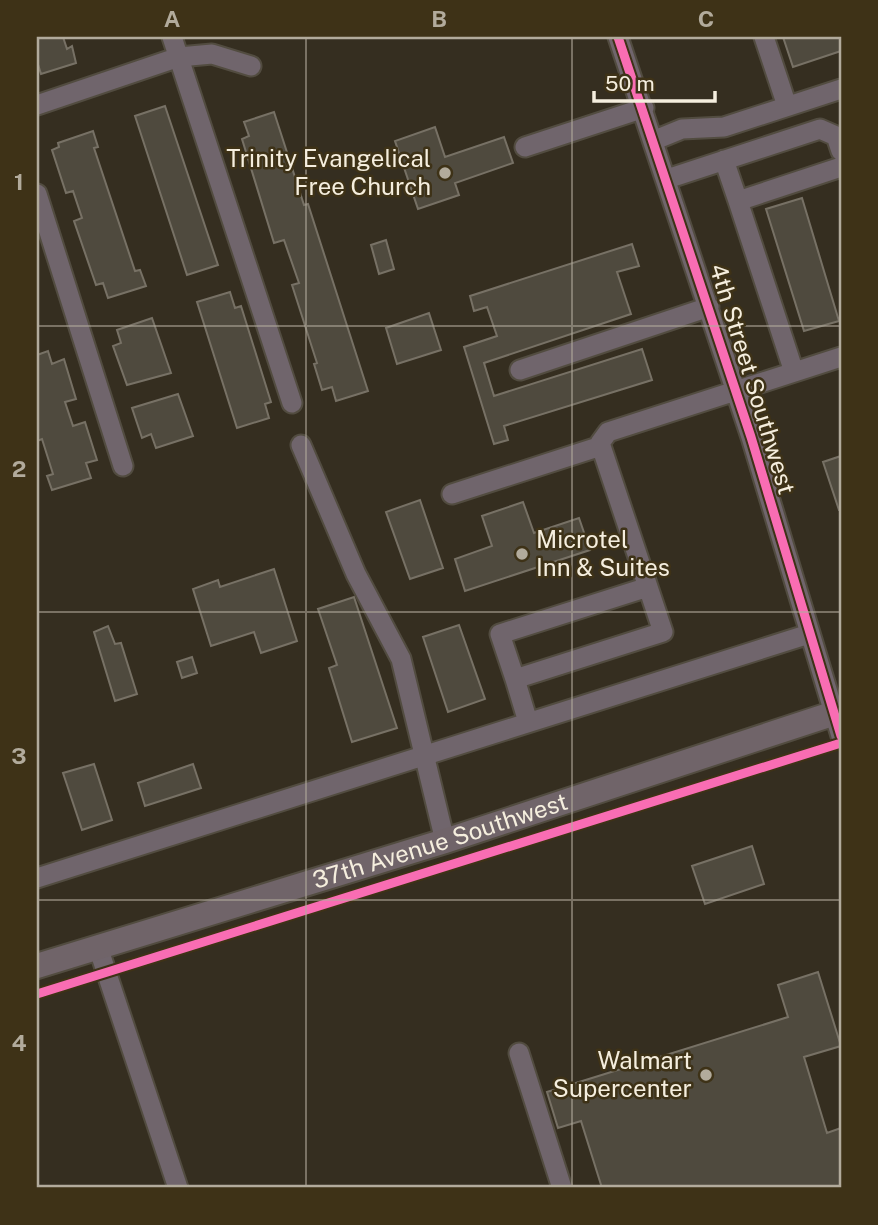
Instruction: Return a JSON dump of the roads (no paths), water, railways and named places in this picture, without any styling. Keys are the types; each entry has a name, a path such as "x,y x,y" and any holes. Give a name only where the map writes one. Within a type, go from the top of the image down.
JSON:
{"main road":[{"name":"37th Avenue Southwest","path":"37,966 839,720"}],"street":[{"path":"172,37 292,404"},
{"name":"4th Street Southwest","path":"618,37 655,140 736,390 809,634 839,720"},
{"path":"764,37 787,106"},
{"path":"37,105 179,57 212,54 251,66"},
{"path":"655,140 682,129 724,127 841,89"},
{"path":"525,147 644,108"},
{"path":"667,179 820,128 836,135 841,151"},
{"path":"724,160 794,372"},
{"path":"738,201 841,167"},
{"path":"37,194 123,466"},
{"path":"520,370 709,307"},
{"path":"515,679 663,632 601,446 608,432 841,356"},
{"path":"301,445 356,574 401,659 422,756 445,841"},
{"path":"452,494 601,446"},
{"path":"528,722 500,634 649,587"},
{"path":"37,878 809,634"},
{"path":"98,947 178,1188"},
{"path":"519,1053 562,1188"}],"place":[{"name":"Trinity Evangelical Free Church","path":"445,173"},
{"name":"Microtel Inn & Suites","path":"522,554"},
{"name":"Walmart Supercenter","path":"706,1075"}]}
